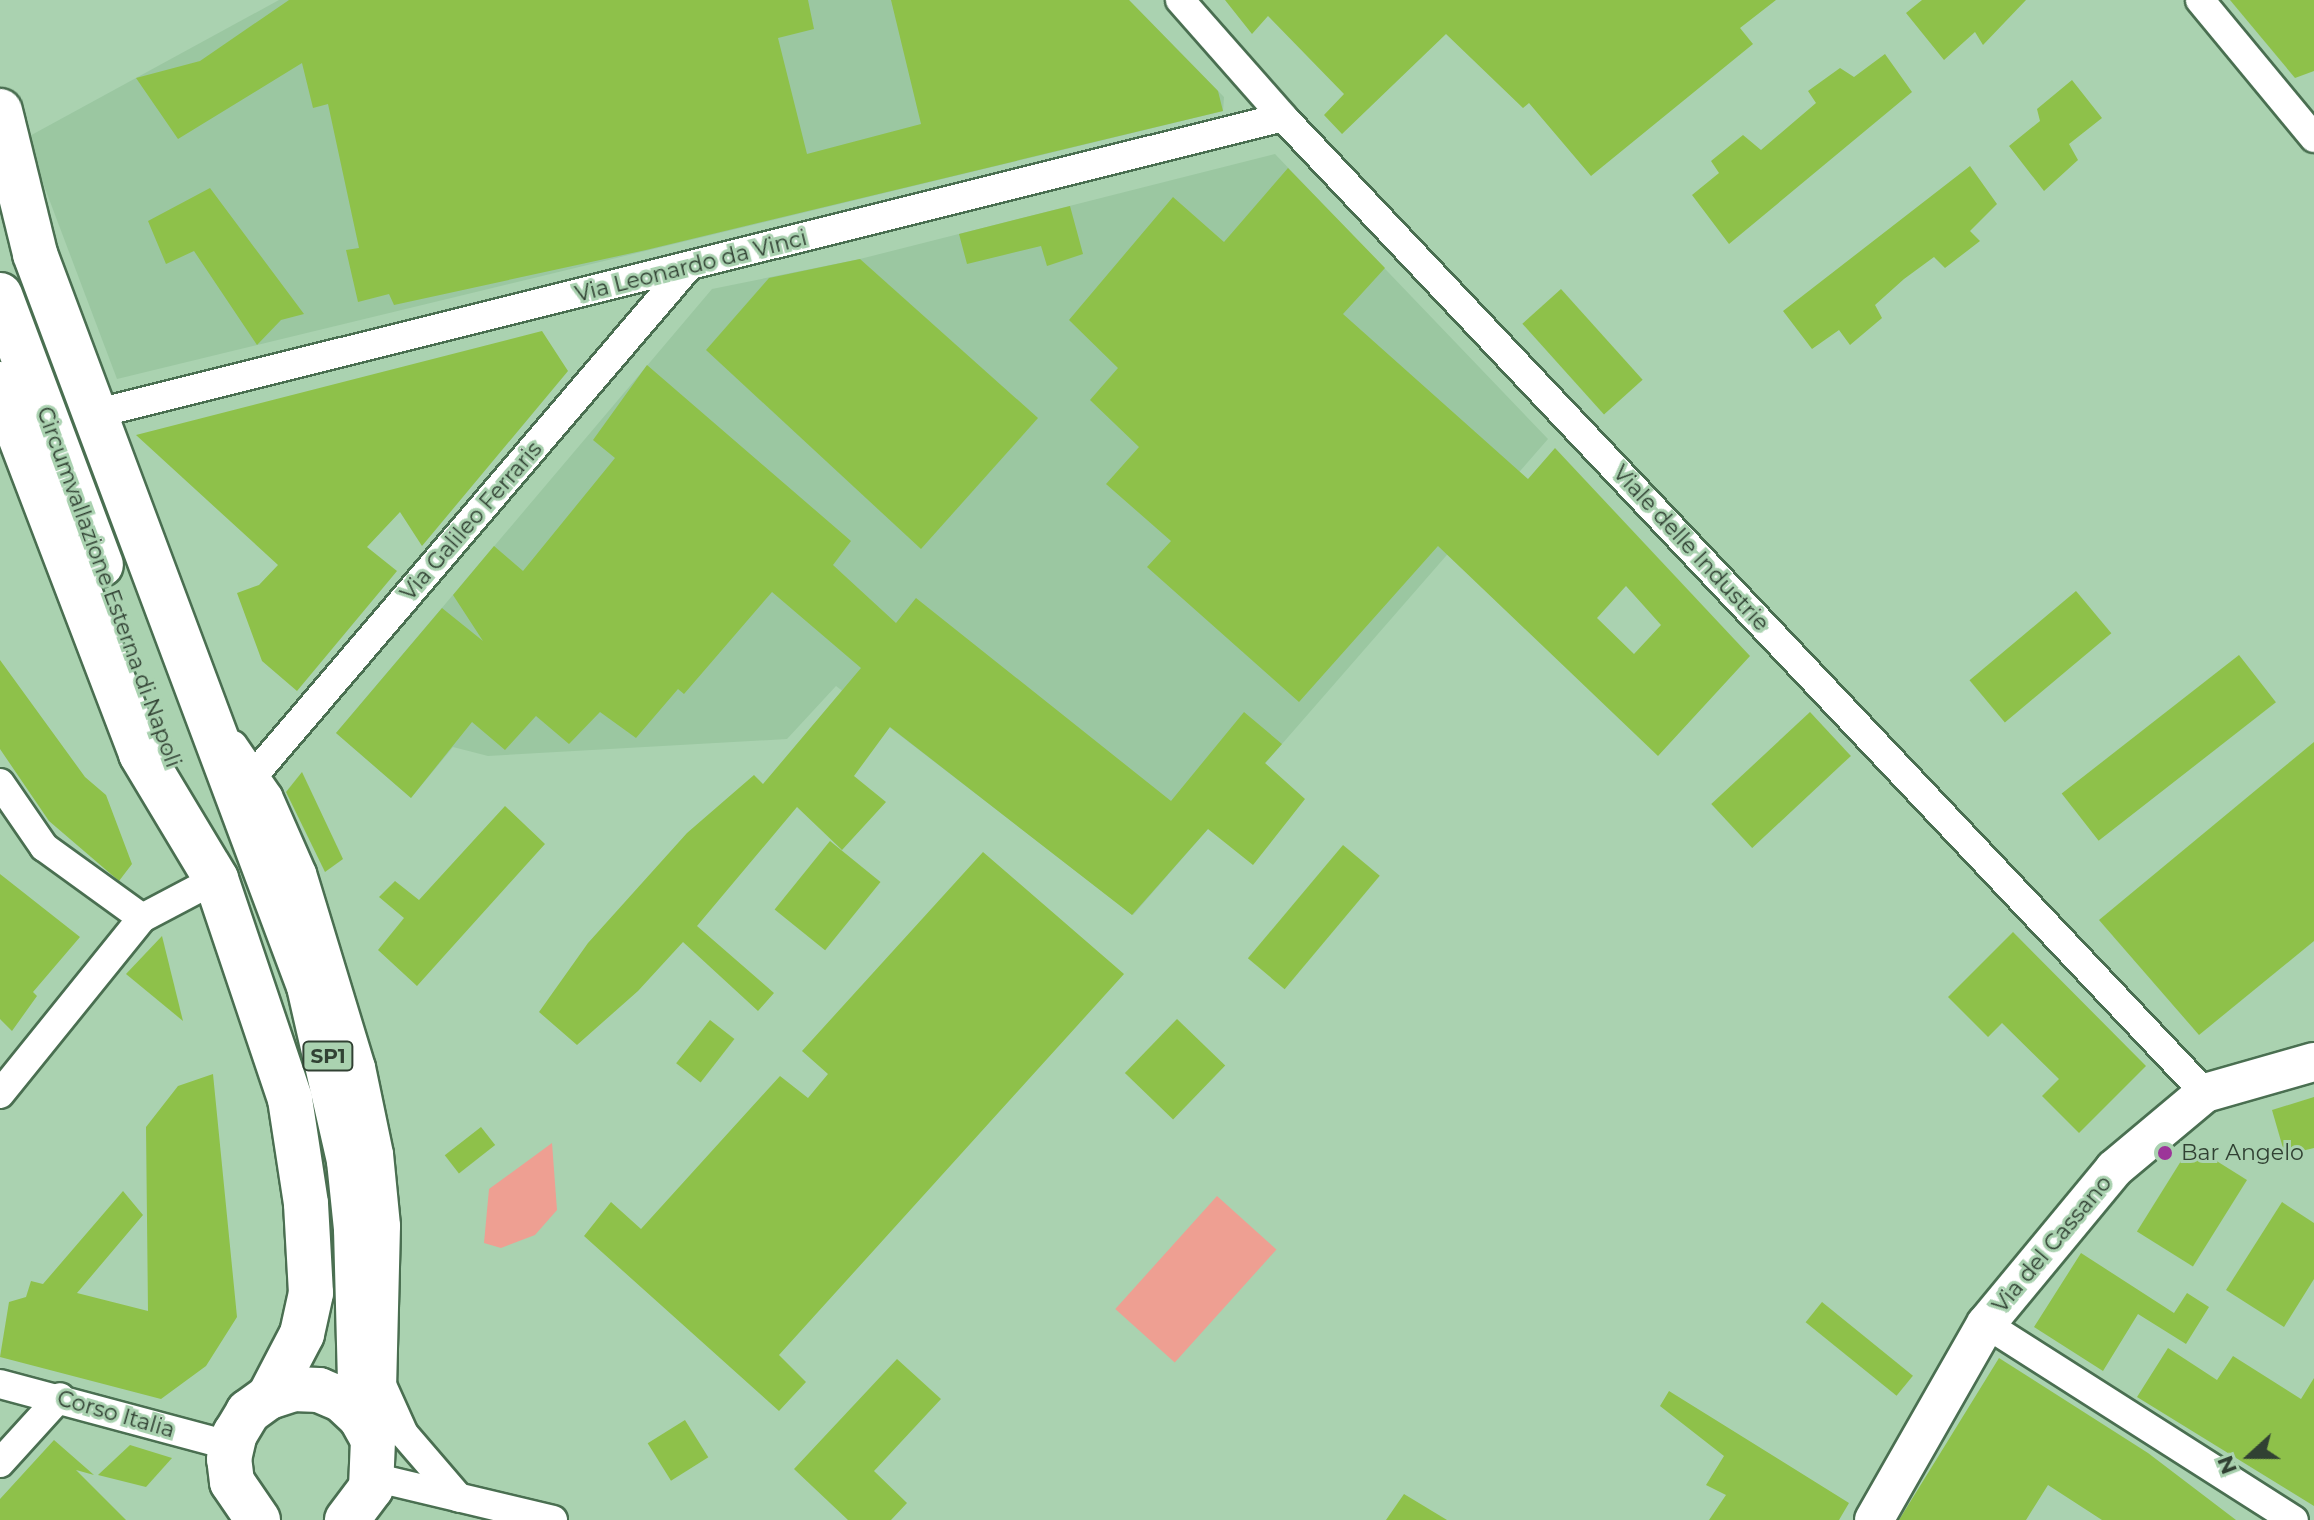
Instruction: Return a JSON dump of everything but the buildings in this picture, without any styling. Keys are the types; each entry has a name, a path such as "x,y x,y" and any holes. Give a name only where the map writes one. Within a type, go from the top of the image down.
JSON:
{"highway":[{"path":"0,111 35,254"},
{"path":"0,165 98,413 210,712"},
{"name":"Circumvallazione Esterna di Napoli","path":"0,295 216,879"},
{"path":"0,384 141,754 216,879 290,1099 306,1204 311,1293 302,1334 269,1397"},
{"name":"SP1","path":"210,712 309,986 334,1079 356,1229 361,1418 373,1440 373,1477 360,1508 347,1520"},
{"path":"257,1520 232,1482 232,1446 248,1412 269,1397 293,1389 319,1390 342,1400 361,1418"}],"main road":[{"name":"Via del Cassano","path":"1874,1520 1986,1324 2114,1169 2205,1093 2314,1062"}],"street":[{"name":"Viale delle Industrie","path":"1180,0 1283,117 2205,1093"},
{"path":"2200,0 2314,138"},
{"name":"Via Leonardo da Vinci","path":"98,413 1283,117"},
{"name":"Via Galileo Ferraris","path":"254,775 688,267"},
{"path":"210,712 254,775 302,873 361,1067 379,1154 386,1226 382,1385 404,1434 459,1498"},
{"path":"0,783 44,847 142,918"},
{"path":"0,1094 142,918 216,879"},
{"path":"1986,1324 2294,1520"},
{"name":"Corso Italia","path":"0,1384 60,1397 232,1446"},
{"path":"0,1463 60,1397"},
{"path":"373,1477 544,1519"}],"shaded area":[{"path":"279,0 1129,0 1224,97 1223,111 117,379 26,138"},
{"path":"1275,154 1548,439 1133,915 836,686 787,739 488,756 453,747 411,798 336,733 712,289 860,259"},
{"path":"552,1143 557,1210 535,1235 501,1248 484,1243 489,1189"},
{"path":"1217,1196 1276,1250 1175,1362 1115,1309"}],"place":[{"name":"Bar Angelo","path":"2165,1153"}]}
